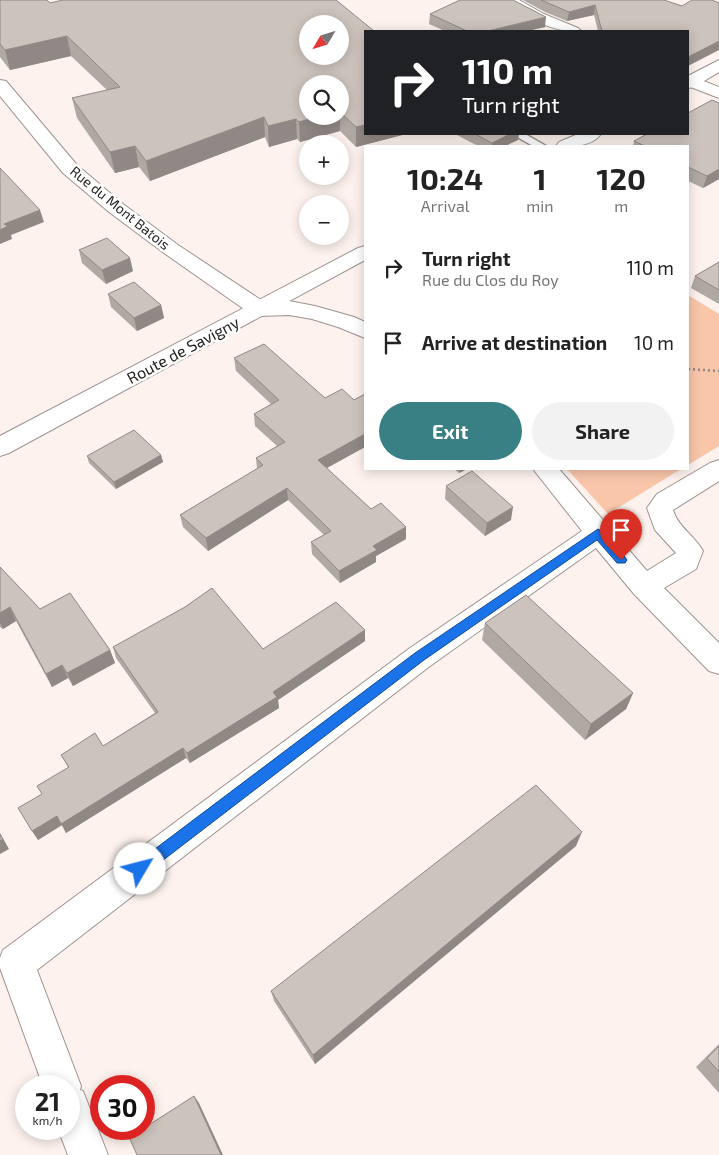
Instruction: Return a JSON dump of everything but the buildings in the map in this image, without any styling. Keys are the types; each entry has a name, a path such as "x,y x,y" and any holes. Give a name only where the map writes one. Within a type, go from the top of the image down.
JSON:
{"street":[{"path":"508,0 539,17 571,30"},
{"path":"689,80 719,65"},
{"path":"689,81 719,93"},
{"name":"Rue du Mont Batois","path":"1,89 70,169 171,249 260,308"},
{"path":"567,145 590,135"},
{"name":"Route de Savigny","path":"0,447 364,253"},
{"path":"260,308 289,308 315,313 346,322 364,331"},
{"path":"644,586 686,562 690,551 664,523 660,508 666,501 719,469"},
{"path":"546,470 598,534 644,586 719,662"},
{"path":"58,1075 16,964 420,657 598,534"},
{"path":"80,1134 88,1155"}],"lane":[{"path":"519,135 539,145"}],"path":[{"path":"689,369 719,371"}],"shaded area":[{"path":"689,296 719,314 719,446 689,464"},
{"path":"568,470 679,470 608,514"}],"route":[{"path":"140,869 420,657 598,534 621,560"}]}
